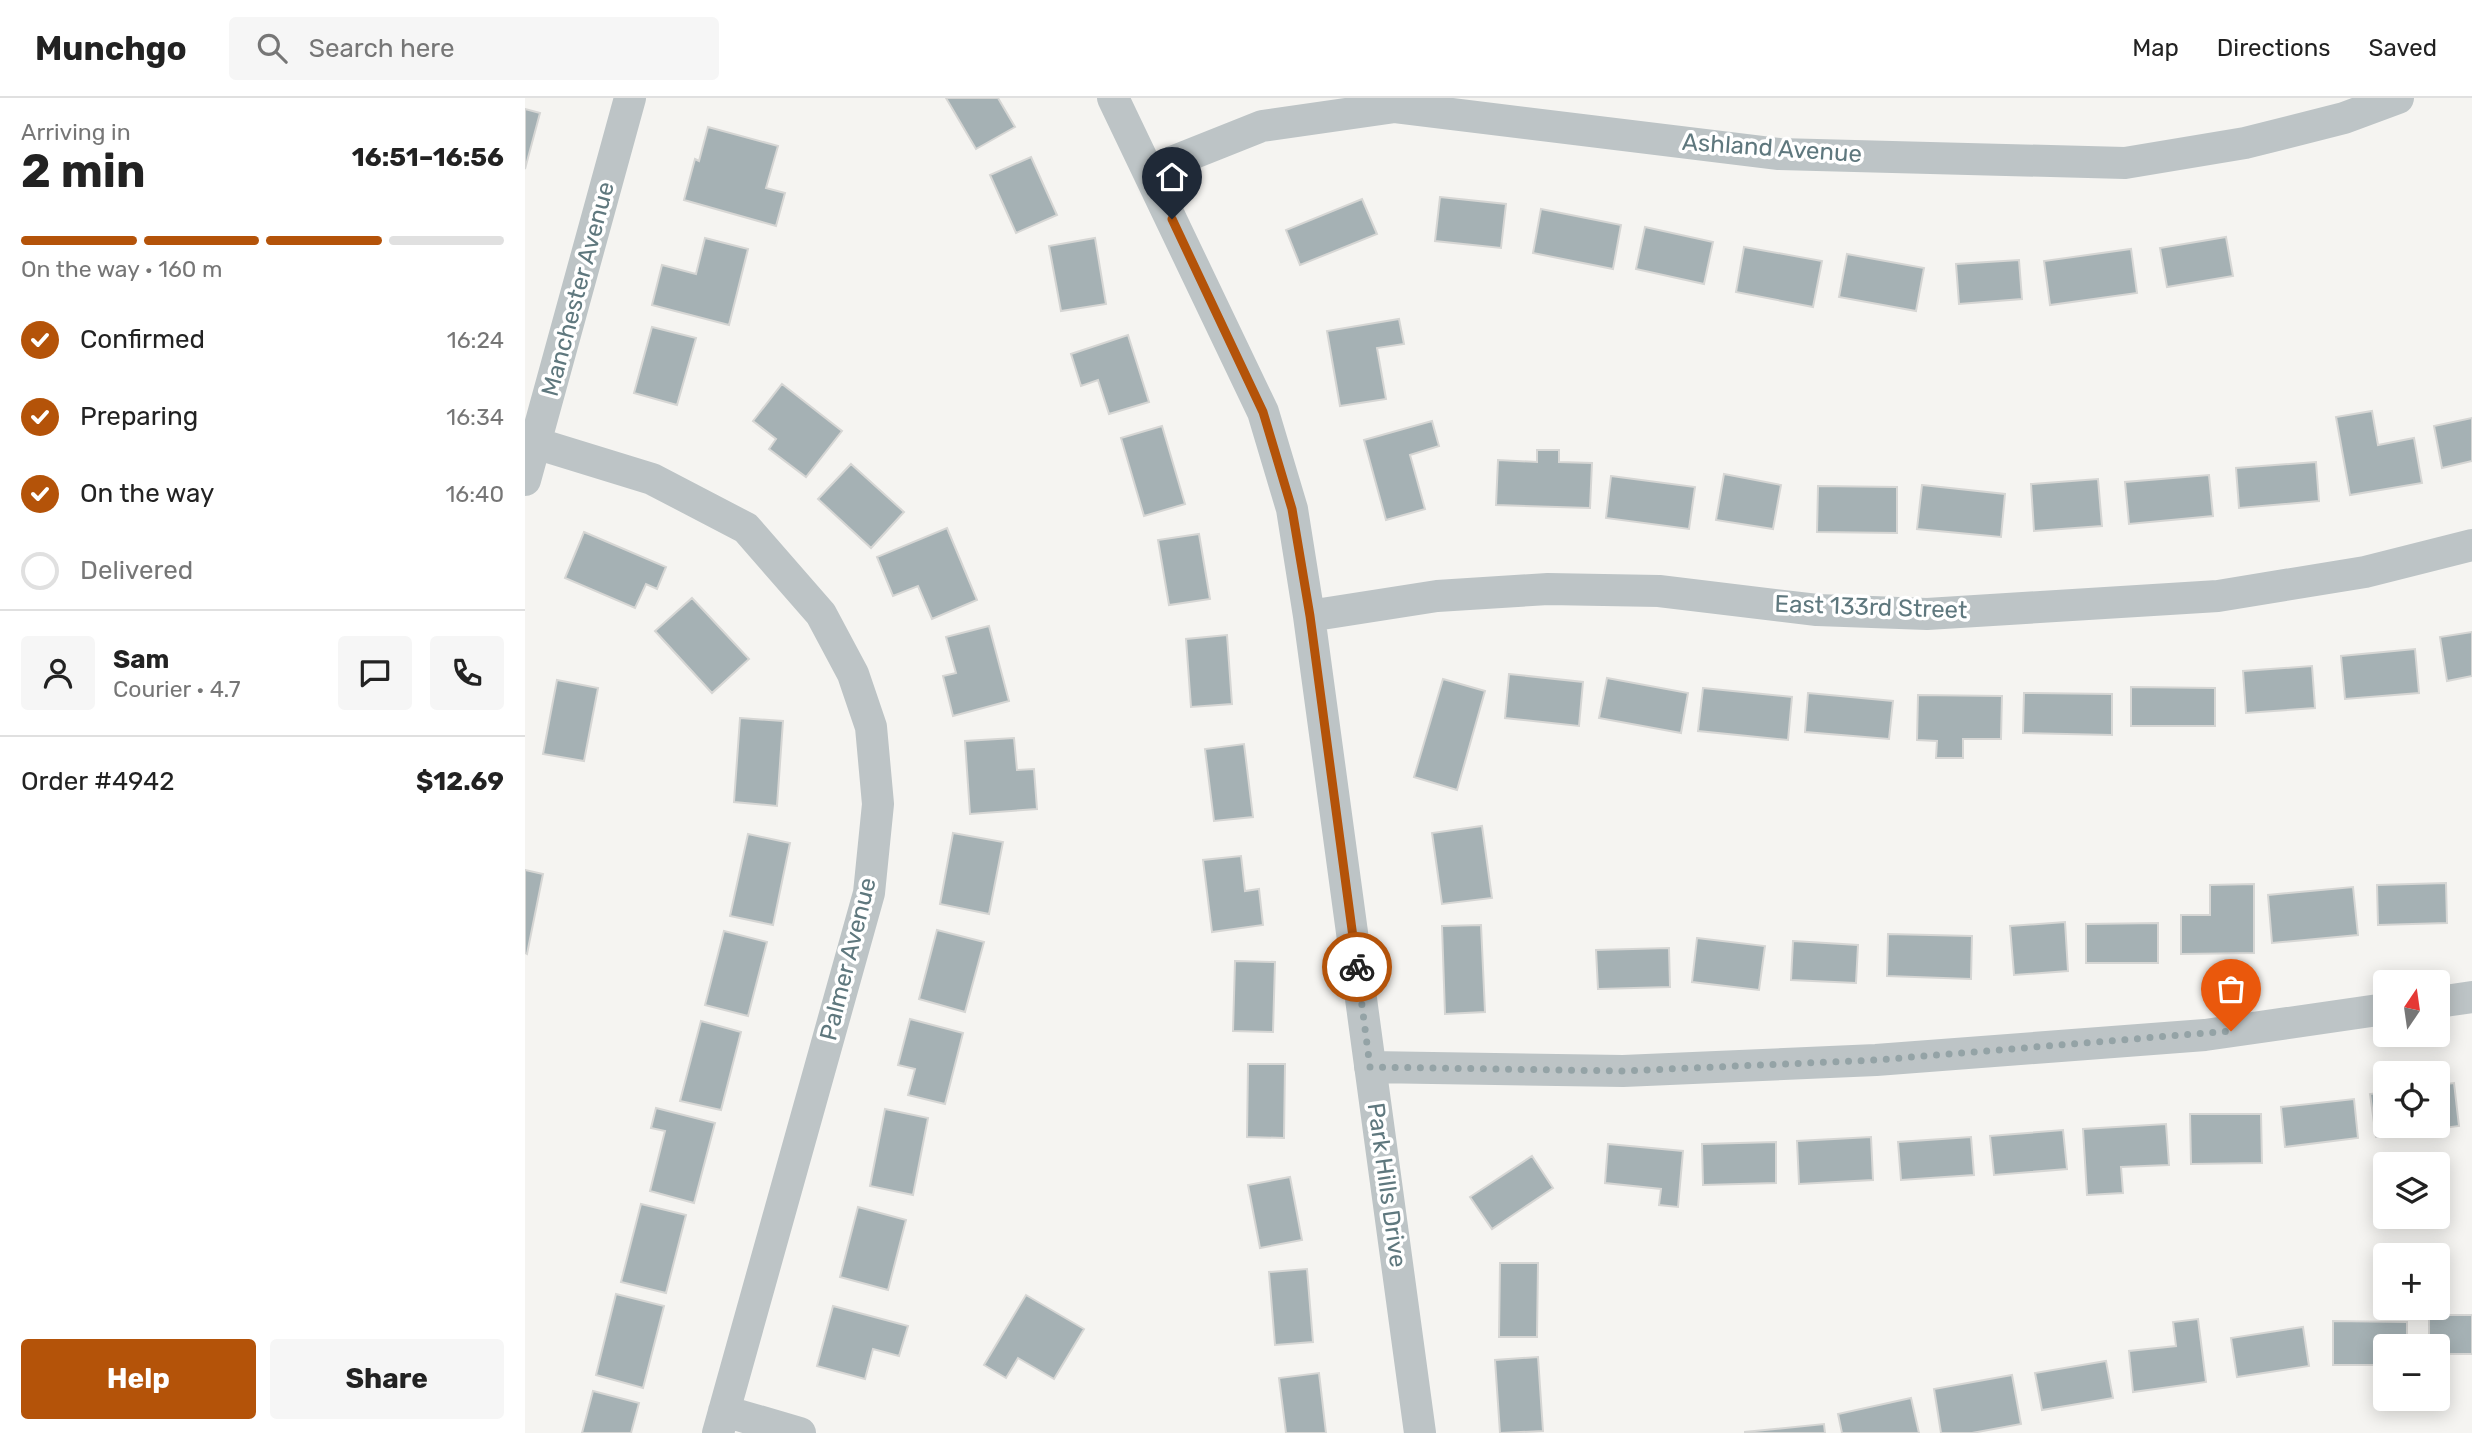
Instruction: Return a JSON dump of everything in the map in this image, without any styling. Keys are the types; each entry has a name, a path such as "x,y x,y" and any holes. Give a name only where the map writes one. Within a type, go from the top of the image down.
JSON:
{"street":[{"name":"Manchester Avenue","path":"525,480 630,98"},
{"name":"Park Hills Drive","path":"1113,98 1263,412 1292,509 1310,616 1420,1433"},
{"name":"Ashland Avenue","path":"1149,171 1262,126 1395,107 1779,154 2125,163 2245,143 2344,118 2398,98"},
{"name":"Palmer Avenue","path":"535,443 652,479 746,528 821,614 853,674 871,727 878,804 869,893 721,1422"},
{"name":"East 133rd Street","path":"1310,616 1437,596 1548,589 1659,592 1817,610 1927,614 2218,596 2365,572 2472,545"},
{"path":"2450,1000 2472,997"},
{"path":"1370,1067 1623,1071 1876,1060 2205,1035 2373,1011"},
{"path":"721,1422 800,1433"}],"building":[{"path":"946,98 998,98 1015,127 976,149"},
{"path":"525,109 540,113 525,169"},
{"path":"708,127 778,146 766,188 785,193 776,226 684,200 695,159 699,161"},
{"path":"1031,157 1057,215 1016,233 990,175"},
{"path":"1440,197 1506,204 1501,248 1435,241"},
{"path":"1362,199 1377,234 1300,265 1286,230"},
{"path":"1541,209 1621,225 1613,269 1533,253"},
{"path":"1645,227 1713,242 1704,284 1636,269"},
{"path":"2226,237 2233,276 2167,287 2160,248"},
{"path":"705,238 748,249 729,325 652,305 662,265 696,274"},
{"path":"1095,238 1106,304 1061,311 1049,246"},
{"path":"1744,247 1822,261 1813,307 1736,292"},
{"path":"2131,249 2137,293 2050,305 2044,261"},
{"path":"1847,254 1924,268 1916,311 1839,297"},
{"path":"2019,260 2022,299 1959,304 1956,264"},
{"path":"1399,319 1404,344 1377,348 1386,399 1340,406 1327,331"},
{"path":"652,327 696,338 677,405 634,393"},
{"path":"1128,335 1149,402 1109,414 1098,380 1081,386 1071,354"},
{"path":"782,384 842,431 806,477 769,449 776,439 753,421"},
{"path":"2372,411 2378,445 2414,438 2422,483 2350,495 2336,417"},
{"path":"2472,418 2472,461 2442,468 2434,426"},
{"path":"1432,421 1439,446 1410,455 1425,509 1386,520 1364,440"},
{"path":"1162,426 1185,504 1144,516 1121,438"},
{"path":"1537,450 1559,450 1559,462 1592,463 1590,508 1496,505 1498,460 1537,462"},
{"path":"2316,462 2319,501 2239,508 2236,468"},
{"path":"851,464 904,512 871,548 818,499"},
{"path":"1724,474 1781,485 1773,529 1716,520"},
{"path":"2209,475 2213,516 2129,524 2125,482"},
{"path":"1611,476 1695,487 1689,529 1606,518"},
{"path":"2098,479 2102,526 2034,531 2031,484"},
{"path":"1922,485 2005,494 2001,537 1917,529"},
{"path":"1818,486 1897,487 1897,533 1817,532"},
{"path":"947,528 977,600 932,619 918,586 893,596 877,557"},
{"path":"584,532 666,567 657,589 646,584 635,608 565,578"},
{"path":"1199,534 1210,599 1169,605 1158,540"},
{"path":"692,598 749,659 712,693 655,631"},
{"path":"989,626 1009,701 953,716 943,676 956,673 946,637"},
{"path":"2472,632 2472,676 2447,681 2440,637"},
{"path":"1227,635 1232,704 1191,707 1186,639"},
{"path":"2415,649 2419,693 2345,699 2341,656"},
{"path":"2312,666 2315,708 2246,713 2243,671"},
{"path":"1509,674 1583,682 1579,726 1505,718"},
{"path":"1607,678 1688,693 1681,733 1599,718"},
{"path":"1443,679 1485,691 1457,790 1414,777"},
{"path":"557,680 598,688 584,761 543,754"},
{"path":"2131,687 2215,688 2215,726 2131,726"},
{"path":"1703,688 1792,697 1788,740 1698,731"},
{"path":"1808,693 1893,701 1889,739 1805,732"},
{"path":"2024,693 2112,694 2112,735 2023,733"},
{"path":"1918,695 2002,696 2001,739 1963,739 1963,758 1936,758 1937,741 1917,740"},
{"path":"740,718 783,721 777,806 734,802"},
{"path":"1014,738 1017,770 1034,769 1037,809 970,814 965,741"},
{"path":"1244,744 1253,817 1214,821 1205,749"},
{"path":"1482,826 1492,898 1442,904 1432,833"},
{"path":"953,833 1003,842 989,914 940,904"},
{"path":"748,834 790,843 773,925 730,916"},
{"path":"1241,856 1245,891 1259,889 1263,925 1212,932 1203,860"},
{"path":"525,870 543,874 527,954 525,953"},
{"path":"2446,883 2447,923 2378,925 2377,885"},
{"path":"2254,884 2254,953 2181,954 2181,915 2210,915 2210,885"},
{"path":"2353,887 2358,935 2272,943 2268,895"},
{"path":"2065,922 2068,971 2014,975 2010,926"},
{"path":"2158,923 2158,963 2086,963 2086,924"},
{"path":"1481,925 1485,1012 1445,1014 1442,926"},
{"path":"937,930 984,942 965,1012 919,999"},
{"path":"724,931 767,942 748,1016 705,1005"},
{"path":"1888,934 1972,936 1971,979 1887,976"},
{"path":"1697,938 1765,946 1759,990 1692,982"},
{"path":"1793,941 1858,945 1856,983 1791,980"},
{"path":"1669,948 1670,987 1598,989 1596,950"},
{"path":"1235,961 1275,962 1273,1032 1233,1031"},
{"path":"910,1019 963,1033 945,1104 908,1095 915,1069 898,1065"},
{"path":"701,1021 741,1032 721,1110 680,1101"},
{"path":"1248,1064 1285,1064 1284,1138 1247,1137"},
{"path":"2454,1083 2459,1126 2450,1127 2450,1084"},
{"path":"2370,1094 2373,1094 2373,1116"},
{"path":"2354,1099 2358,1138 2285,1147 2281,1107"},
{"path":"656,1108 715,1123 694,1203 650,1191 665,1131 651,1128"},
{"path":"885,1109 928,1118 913,1195 870,1186"},
{"path":"2190,1114 2261,1114 2262,1163 2191,1164"},
{"path":"2166,1124 2169,1165 2121,1167 2123,1193 2087,1195 2083,1129"},
{"path":"2063,1130 2067,1169 1994,1175 1990,1136"},
{"path":"1871,1137 1873,1180 1799,1184 1797,1141"},
{"path":"1971,1137 1974,1175 1901,1180 1898,1142"},
{"path":"1776,1142 1776,1183 1703,1185 1702,1144"},
{"path":"1608,1144 1683,1151 1678,1207 1659,1205 1661,1189 1605,1183"},
{"path":"1532,1156 1553,1188 1492,1229 1470,1197"},
{"path":"1290,1177 1302,1240 1260,1248 1248,1185"},
{"path":"641,1204 686,1215 666,1293 621,1282"},
{"path":"858,1207 906,1220 888,1290 840,1277"},
{"path":"1500,1263 1538,1263 1537,1337 1499,1337"},
{"path":"1307,1269 1313,1342 1275,1345 1269,1272"},
{"path":"616,1294 664,1306 643,1388 596,1375"},
{"path":"1026,1295 1084,1329 1054,1379 1018,1358 1006,1378 984,1365"},
{"path":"833,1306 908,1326 899,1356 873,1349 865,1379 817,1366"},
{"path":"2450,1315 2472,1315 2472,1354 2450,1354 2450,1334 2429,1334 2429,1320 2450,1320"},
{"path":"2198,1319 2206,1382 2133,1392 2129,1351 2176,1346 2173,1322"},
{"path":"2333,1321 2407,1322 2407,1334 2373,1334 2373,1365 2333,1365"},
{"path":"2303,1327 2309,1366 2237,1377 2231,1338"},
{"path":"1538,1357 1543,1431 1500,1433 1495,1360"},
{"path":"2106,1361 2113,1398 2042,1410 2035,1373"},
{"path":"1319,1373 1326,1433 1286,1433 1279,1378"},
{"path":"2012,1375 2021,1424 1972,1433 1941,1433 1934,1389"},
{"path":"593,1391 639,1403 631,1433 582,1433"},
{"path":"1911,1398 1919,1433 1842,1433 1838,1414"},
{"path":"1824,1424 1825,1433 1745,1433 1745,1432"}],"way so far":[{"path":"1357,967 1370,1067 1623,1071 1876,1060 2231,1031"}],"route":[{"path":"1172,219 1263,412 1292,509 1310,616 1357,967"}]}
